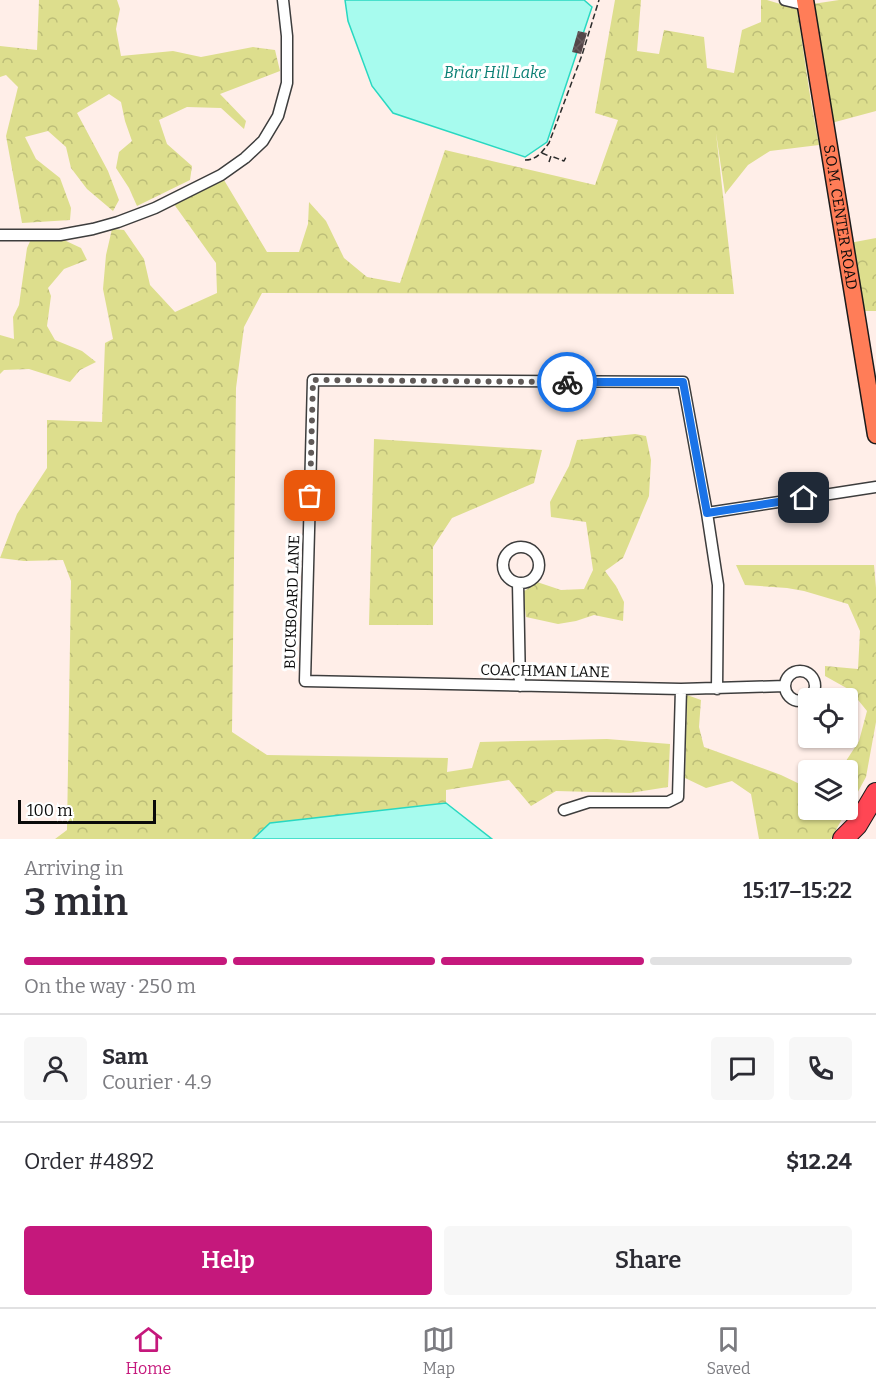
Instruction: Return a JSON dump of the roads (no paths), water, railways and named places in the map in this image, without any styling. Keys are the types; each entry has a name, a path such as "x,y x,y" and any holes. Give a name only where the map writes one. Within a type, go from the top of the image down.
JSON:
{"highway":[{"path":"843,839 857,825 876,793"}],"main road":[{"name":"S.O.M. CENTER ROAD","path":"805,2 876,435"}],"street":[{"path":"0,235 60,235 118,222 155,208 220,175 245,159 263,141 278,116 287,83 287,36 282,0"},
{"path":"785,0 805,2"},
{"name":"BUCKBOARD LANE","path":"305,681 313,380 683,382 707,513"},
{"path":"717,689 718,585 707,513 876,487"},
{"path":"518,583 520,686"},
{"name":"COACHMAN LANE","path":"305,681 681,689 785,686"},
{"path":"564,810 589,802 668,802 678,797 681,689"}],"water":[{"name":"Briar Hill Lake","path":"345,0 584,0 592,7 547,142 525,157 393,113 372,86 348,21"},
{"path":"446,803 492,839 253,839 270,823"}]}
